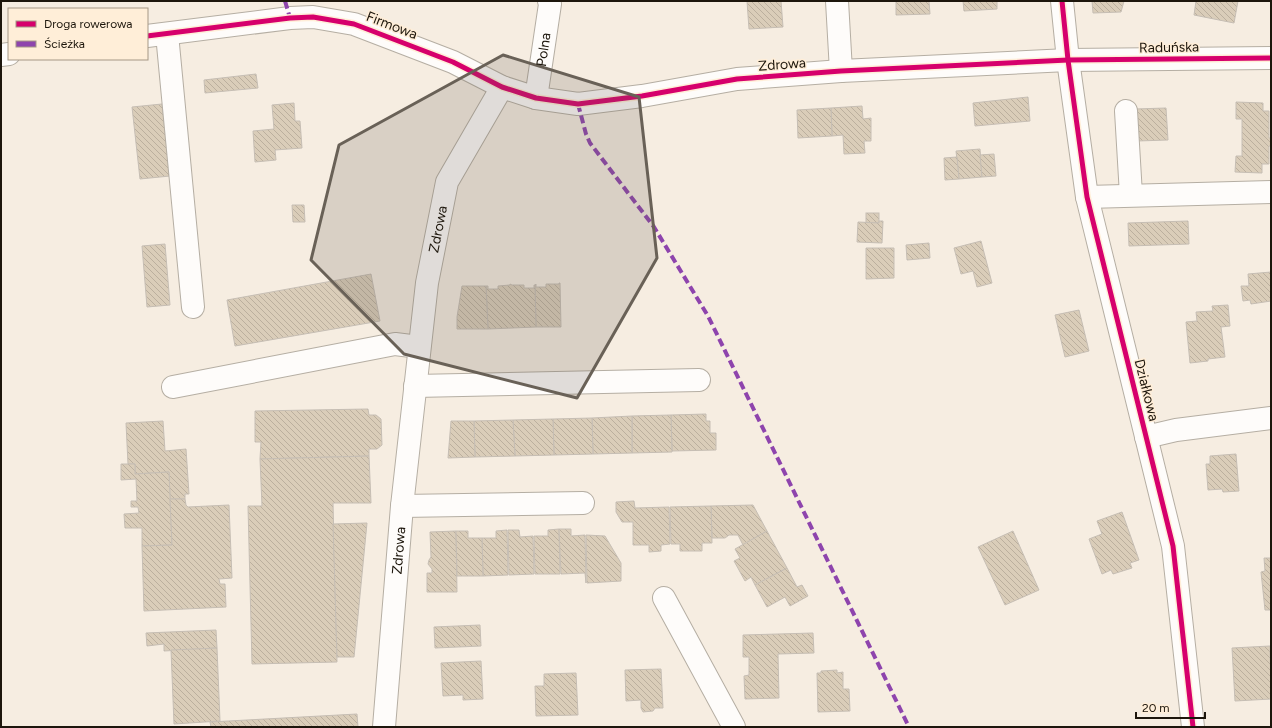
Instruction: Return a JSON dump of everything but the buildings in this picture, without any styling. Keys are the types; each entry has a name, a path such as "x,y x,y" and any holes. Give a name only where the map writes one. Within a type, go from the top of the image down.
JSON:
{"street":[{"name":"Polna","path":"536,98 550,4 549,1"},
{"path":"837,1 841,71"},
{"name":"Działkowa","path":"1062,1 1068,60 1087,197 1173,546 1193,727"},
{"name":"Firmowa","path":"157,35 290,18 313,17 354,24 452,62 502,87"},
{"path":"157,35 193,307"},
{"name":"Raduńska","path":"1068,60 1271,58"},
{"name":"Zdrowa","path":"384,727 402,506 427,283 447,182 502,87 536,98 578,104 642,96 737,79 841,71 1068,60"},
{"path":"1126,111 1131,195"},
{"path":"1087,197 1271,192"},
{"path":"173,387 395,344 419,347"},
{"path":"416,386 699,380"},
{"path":"1146,437 1176,430 1271,418"},
{"path":"402,506 583,504"},
{"path":"664,598 734,727"}],"highlighted area":[{"path":"503,55 639,97 657,258 577,398 404,354 311,260 339,145"}],"marked path":[{"path":"285,1 290,18"},
{"path":"578,104 590,143 654,227 708,316 909,727"}],"cycle path":[{"path":"1062,1 1068,60 1087,197 1173,546 1193,727"},
{"path":"148,36 290,18 313,17 354,24 453,62 502,87 536,98 578,104 642,96 737,79 841,71 1068,60 1271,58"}]}
